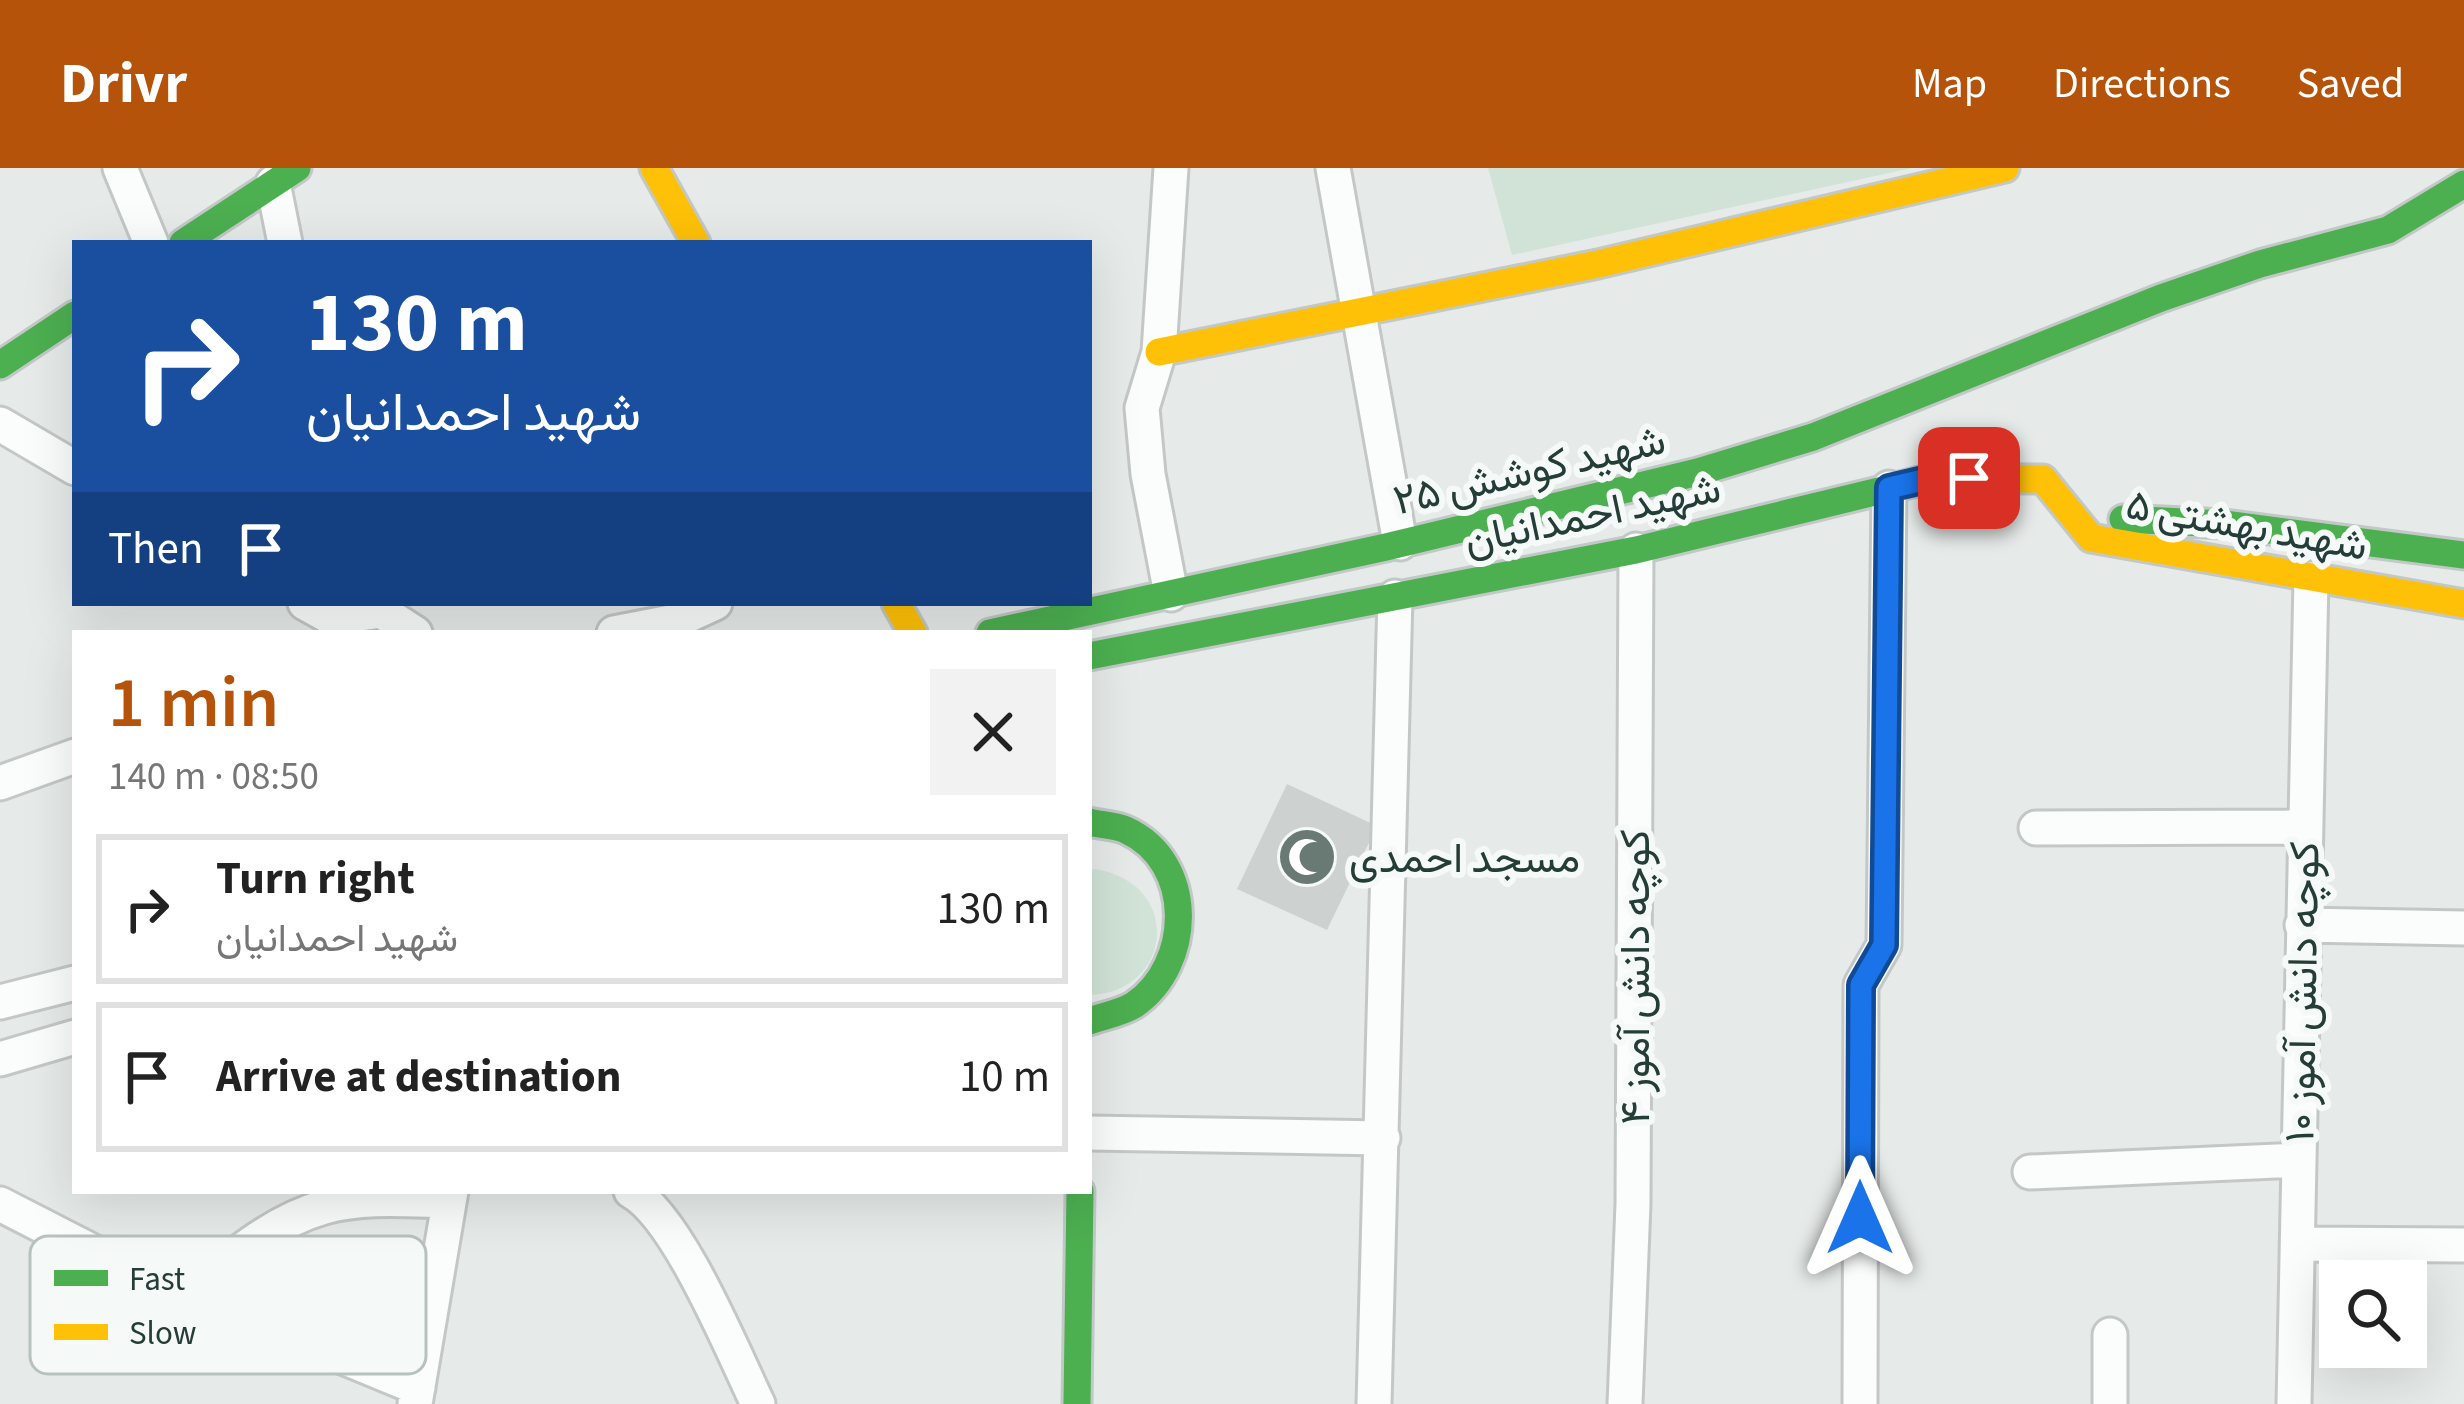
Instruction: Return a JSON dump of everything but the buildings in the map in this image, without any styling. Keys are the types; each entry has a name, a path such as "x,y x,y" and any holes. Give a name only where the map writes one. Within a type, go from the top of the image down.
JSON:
{"street":[{"path":"120,168 150,240"},
{"path":"654,168 694,240"},
{"path":"1171,168 1159,352 1142,408 1148,474 1171,594"},
{"path":"1334,168 1400,543"},
{"path":"1159,352 1598,264 2006,168"},
{"path":"188,240 285,176"},
{"path":"285,176 285,240"},
{"name":"شهید کوشش ۲۵","path":"1004,630 1400,543 1698,472 1794,443 2260,264 2388,230 2464,184"},
{"path":"0,365 72,317"},
{"path":"0,424 72,466"},
{"name":"شهید احمدانیان","path":"1092,655 1636,550 1932,478 2042,479"},
{"name":"شهید بهشتی ۵","path":"2042,479 2091,538 2464,604"},
{"path":"1860,1404 1861,985 1884,945 1889,488"},
{"path":"2073,516 2224,524 2464,555"},
{"name":"کوچه دانش آموز ۴","path":"1625,1404 1634,1204 1636,550"},
{"name":"کوچه دانش آموز ۱۰","path":"2294,1404 2311,579"},
{"path":"1374,1404 1395,597"},
{"path":"630,630 676,621 709,606"},
{"path":"327,614 381,610 407,630"},
{"path":"0,783 72,757"},
{"path":"1092,823 1130,834 1155,854 1174,882 1181,914 1178,947 1164,978 1141,1002 1112,1018 1092,1021"},
{"path":"2036,828 2303,827"},
{"path":"2302,926 2464,928"},
{"path":"0,1001 72,984"},
{"path":"0,1059 72,1038"},
{"path":"1092,1133 1383,1138"},
{"path":"2030,1172 2299,1160"},
{"path":"636,1194 669,1229 758,1404"},
{"path":"1077,1404 1080,1194"},
{"path":"263,1236 323,1208 376,1199 449,1196 426,1335"},
{"path":"0,1204 62,1236"},
{"path":"2300,1244 2464,1246"},
{"path":"2110,1335 2110,1404"},
{"path":"367,1374 416,1396"}],"green space":[{"path":"1488,168 1912,168 1512,255"},
{"path":"1092,870 1124,878 1143,894 1154,914 1157,936 1151,958 1138,976 1117,990 1092,994"}],"traffic: fast":[{"path":"188,240 297,168"},
{"path":"1004,630 1386,547 1698,472 1813,437 2161,298 2260,264 2388,230 2464,184"},
{"path":"0,365 72,317"},
{"path":"1092,655 1636,550 1916,482"},
{"path":"2123,519 2224,524 2464,555"},
{"path":"1092,823 1122,828 1149,845 1165,865 1178,914 1176,940 1153,987 1129,1008 1092,1020"},
{"path":"1077,1404 1080,1194"}],"traffic: slow":[{"path":"654,168 694,240"},
{"path":"1159,352 1598,264 2005,168"},
{"path":"1916,482 1932,478 2043,479 2091,538 2464,604"},
{"path":"898,606 911,630"}],"place":[{"name":"مسجد احمدی","path":"1307,857"}],"route":[{"path":"1860,1218 1861,985 1884,945 1889,488 1932,478 1969,478"}]}
